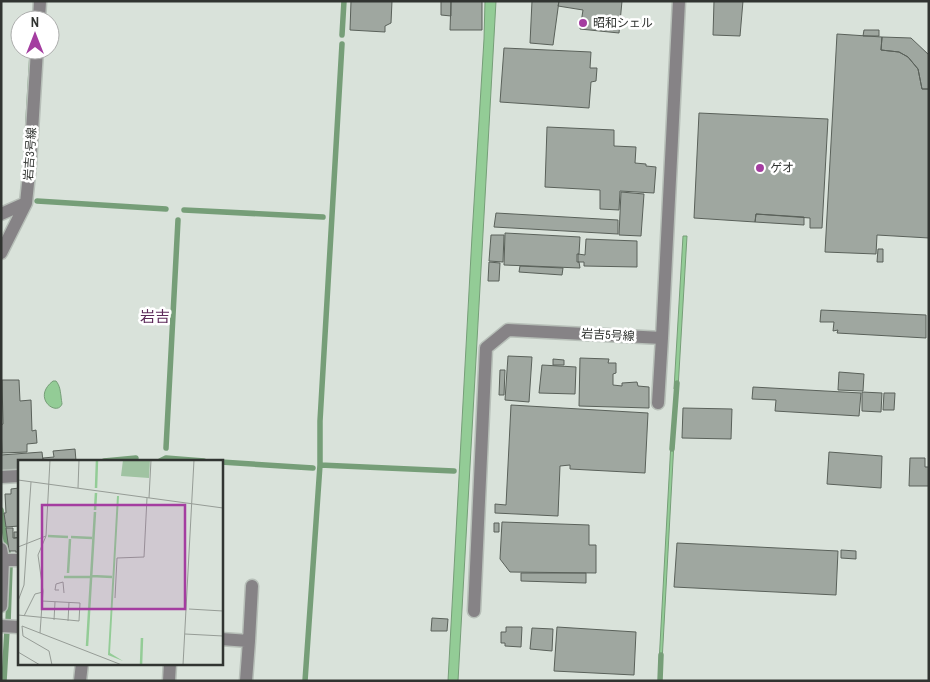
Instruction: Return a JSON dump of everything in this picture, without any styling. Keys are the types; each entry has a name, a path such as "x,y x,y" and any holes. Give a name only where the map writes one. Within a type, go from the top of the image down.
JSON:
{"street":[{"path":"658,403 679,1"},
{"name":"岩吉3号線","path":"1,253 26,203 36,60"},
{"path":"1,214 26,203"},
{"name":"岩吉5号線","path":"474,611 486,348 508,330 662,338"},
{"path":"1,477 18,476"},
{"path":"1,606 2,561 18,560"},
{"path":"246,681 252,586"},
{"path":"1,626 18,627"},
{"path":"222,639 248,641"},
{"path":"80,681 82,664"},
{"path":"169,681 170,664"}],"shaded area":[{"path":"485,1 496,1 458,681 448,681 484,39"},
{"path":"29,60 32,60 23,202 20,200"},
{"path":"683,236 687,236 678,389 674,389"},
{"path":"53,381 56,381 59,386 62,403 59,407 55,408 47,404 44,394 47,387"},
{"path":"671,442 674,442 662,662 659,663"}],"building":[{"path":"351,1 392,1 391,23 385,26 385,32 350,30"},
{"path":"441,1 451,1 451,16 441,15"},
{"path":"451,1 482,1 482,30 450,30"},
{"path":"532,1 559,1 553,45 530,43"},
{"path":"559,1 622,1 619,33 580,29 583,10 558,6"},
{"path":"714,1 743,1 740,36 713,35"},
{"path":"864,30 879,30 879,36 863,36"},
{"path":"837,34 882,37 881,50 899,52 908,57 918,69 922,89 929,89 929,238 877,235 876,254 825,252"},
{"path":"882,37 911,38 929,55 929,89 922,89 918,69 908,57 899,52 881,50"},
{"path":"504,48 591,52 590,68 597,68 596,81 591,82 589,108 500,102"},
{"path":"699,113 828,119 822,228 810,228 810,218 756,214 755,222 694,218"},
{"path":"547,127 614,130 614,146 636,147 635,163 656,167 654,193 620,191 619,210 600,209 600,190 545,187"},
{"path":"621,192 644,194 641,236 619,235"},
{"path":"496,213 618,220 618,234 494,227"},
{"path":"756,214 804,217 804,225 755,222"},
{"path":"505,233 580,237 577,262 579,262 580,268 504,265"},
{"path":"491,235 504,235 503,262 489,261"},
{"path":"586,239 637,241 637,267 584,266 584,262 578,262 578,254 585,255"},
{"path":"878,249 883,249 883,262 877,262"},
{"path":"489,262 500,263 499,281 488,281"},
{"path":"520,266 563,268 562,275 519,272"},
{"path":"821,310 926,315 926,338 837,333 838,330 833,331 834,322 820,322"},
{"path":"508,356 532,357 529,402 505,400"},
{"path":"580,358 609,359 608,363 616,363 613,385 622,386 622,383 637,382 638,386 649,387 649,408 579,406"},
{"path":"553,359 564,360 564,365 553,365"},
{"path":"542,365 576,367 575,394 539,393"},
{"path":"500,370 505,370 504,395 499,395"},
{"path":"839,372 864,374 863,391 838,390"},
{"path":"2,380 19,380 20,401 31,400 32,431 36,430 37,443 27,444 27,452 2,453"},
{"path":"753,387 861,393 859,416 775,411 776,400 752,399"},
{"path":"862,392 882,393 881,412 862,411"},
{"path":"884,393 895,393 894,410 883,410"},
{"path":"511,405 648,413 645,473 570,469 570,465 560,466 558,516 495,513 495,504 506,505"},
{"path":"683,408 732,409 731,439 682,438"},
{"path":"75,449 76,460 44,460 43,458 54,457 53,451"},
{"path":"42,452 43,460 18,460 18,470 1,471 1,455"},
{"path":"829,452 882,456 881,488 827,484"},
{"path":"910,458 925,458 925,467 929,467 929,486 909,486"},
{"path":"18,488 18,526 6,527 4,513 6,513 5,494 11,494 11,489"},
{"path":"502,522 589,525 589,545 596,545 596,573 510,572 500,559"},
{"path":"494,523 499,523 499,532 494,532"},
{"path":"6,528 13,528 13,538 18,538 18,554 16,554 16,551 9,551"},
{"path":"14,532 18,532 18,537 14,538"},
{"path":"677,543 838,551 836,595 674,587"},
{"path":"841,550 856,551 856,559 841,558"},
{"path":"521,573 586,573 586,583 521,581"},
{"path":"432,618 448,619 447,631 431,631"},
{"path":"506,627 522,627 521,647 505,646 505,643 501,643 501,632 506,632"},
{"path":"557,627 636,632 634,675 554,671"},
{"path":"532,628 553,629 552,651 530,649"}],"waterway":[{"path":"342,35 344,1"},
{"path":"305,681 320,465 320,421 342,44"},
{"path":"37,201 166,209"},
{"path":"184,210 323,217"},
{"path":"166,448 178,220"},
{"path":"672,449 677,383"},
{"path":"115,460 136,458"},
{"path":"162,460 166,458 191,460"},
{"path":"222,462 313,468"},
{"path":"320,465 454,471"},
{"path":"1,510 8,552"},
{"path":"8,623 10,567"},
{"path":"4,681 7,630"},
{"path":"660,681 661,655"}],"place":[{"name":"昭和シェル","path":"583,23"},
{"name":"ゲオ","path":"760,168"}],"district":[{"name":"岩吉","path":"155,316"}]}
